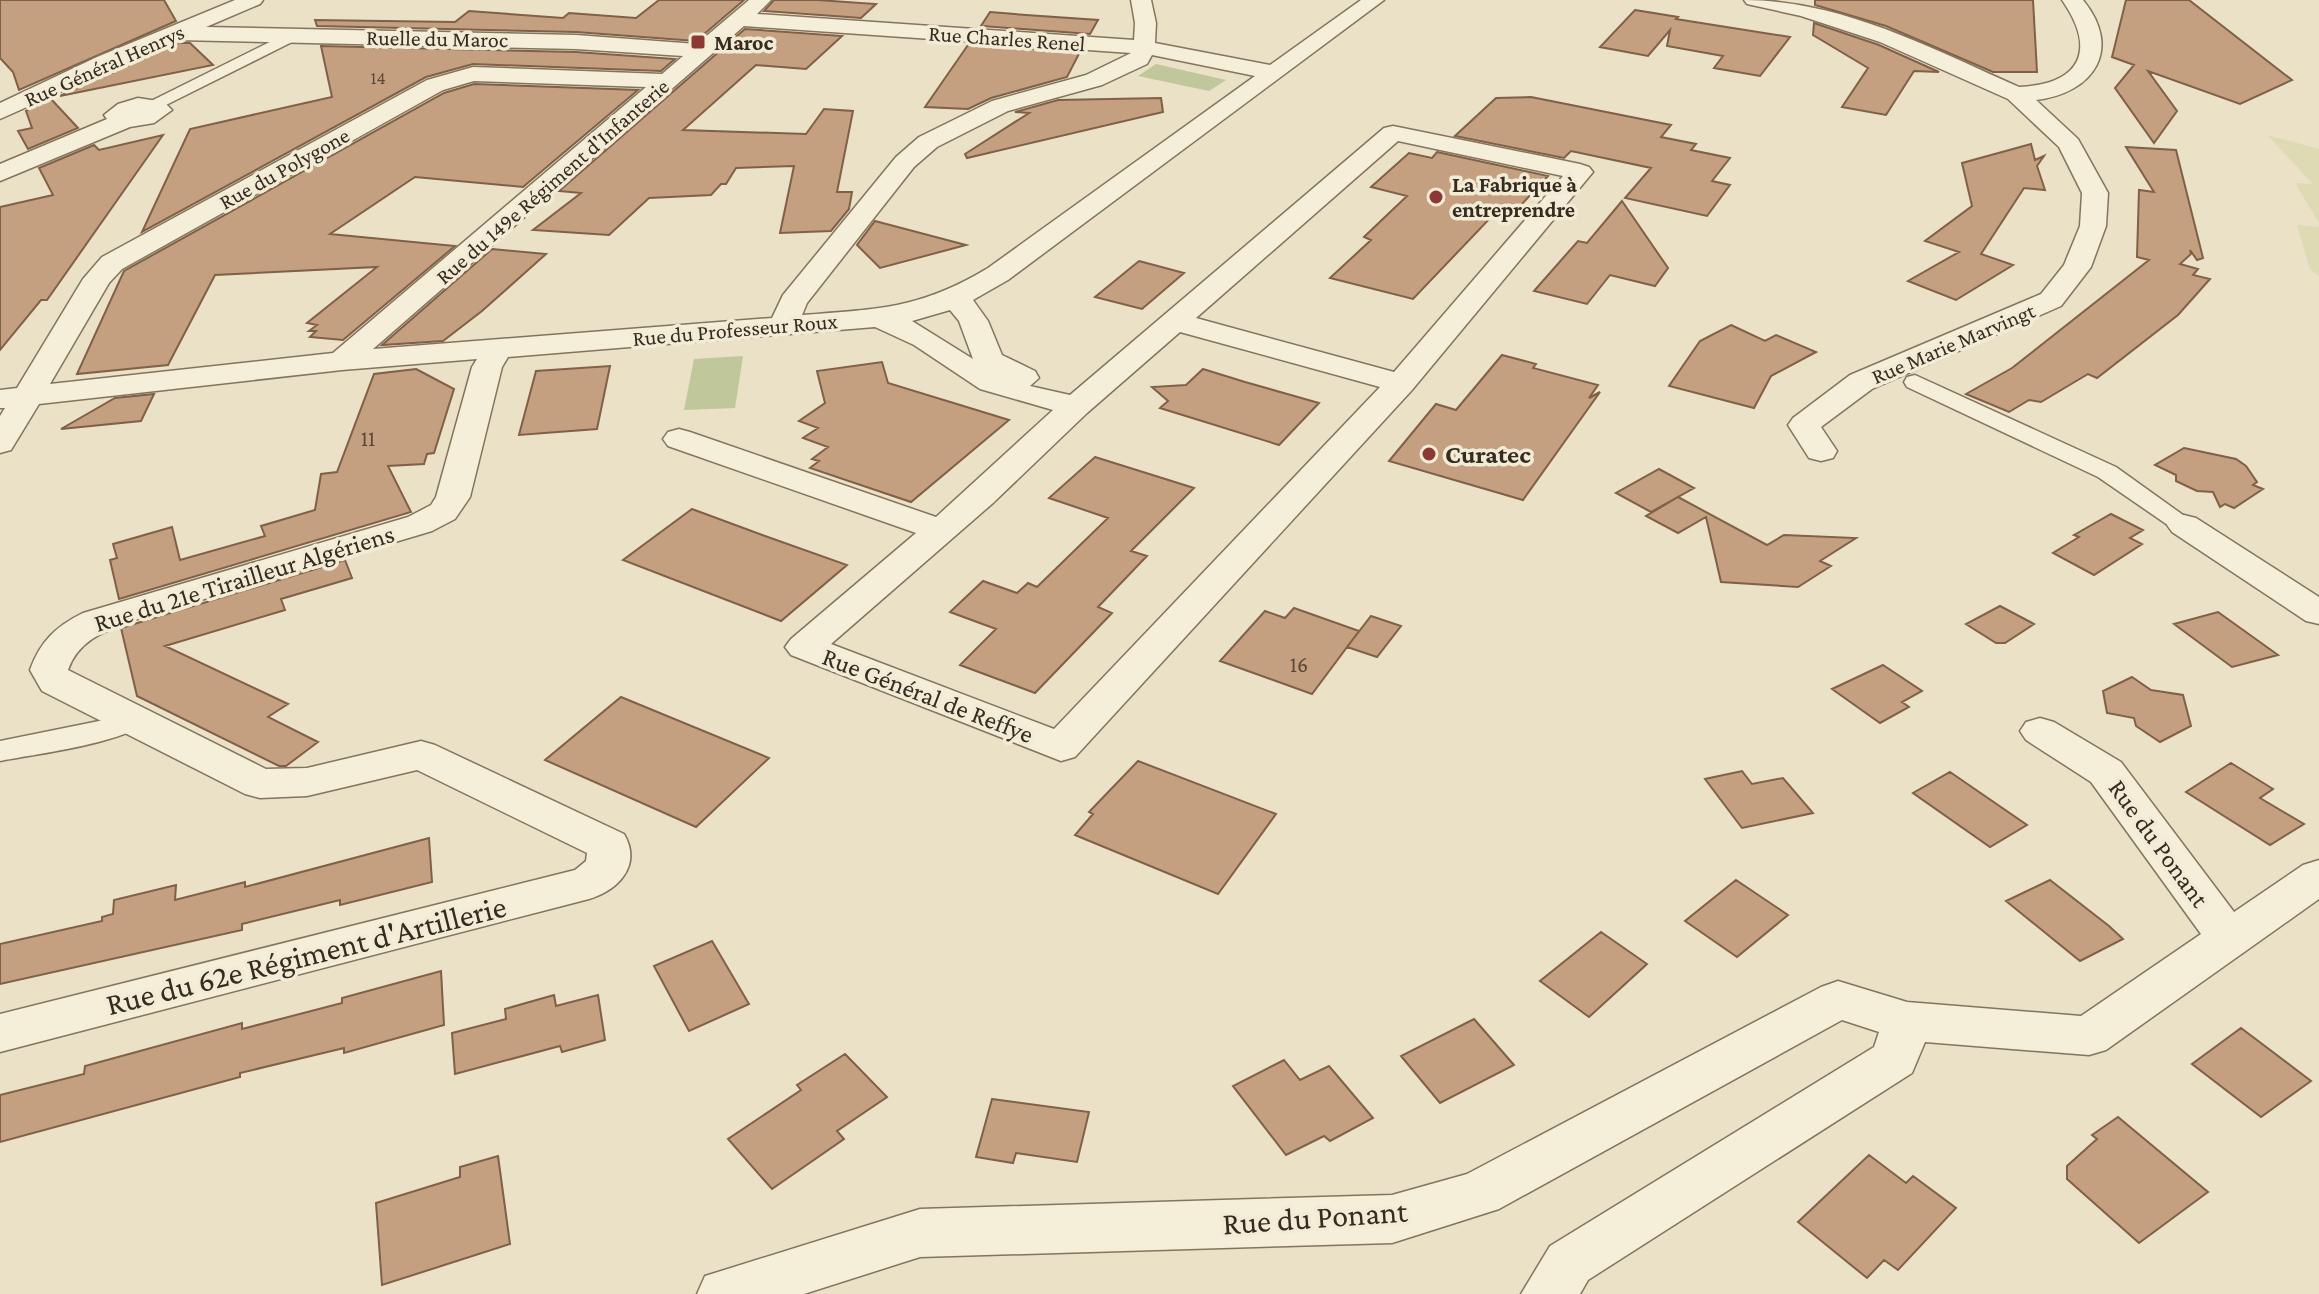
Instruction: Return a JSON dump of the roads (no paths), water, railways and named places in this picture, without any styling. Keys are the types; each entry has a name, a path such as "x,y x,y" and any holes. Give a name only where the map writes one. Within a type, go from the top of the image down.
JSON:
{"street":[{"name":"Rue Général Henrys","path":"0,112 171,33 253,0"},
{"name":"Rue du 149e Régiment d'Infanterie","path":"342,361 761,0"},
{"path":"783,325 793,301 905,162 928,142 1000,106 1094,80 1139,59 1144,47 1146,15 1141,0"},
{"name":"Rue du Professeur Roux","path":"14,397 342,361 875,318 927,311 957,299 1007,267 1374,0"},
{"name":"Rue Marie Marvingt","path":"1754,0 1806,11 1888,37 2016,94 2069,144 2095,193 2093,226 2077,267 2051,300 1861,382 1804,425 1821,451"},
{"path":"2016,94 2047,91 2081,72 2094,50 2091,25 2072,0"},
{"name":"Rue Charles Renel","path":"739,19 1144,47 1274,73"},
{"name":"Ruelle du Maroc","path":"171,33 576,42 703,51"},
{"path":"152,105 294,35"},
{"name":"Rue du Polygone","path":"0,443 14,397 97,279 112,263 435,85 473,74 669,81"},
{"path":"0,173 125,120 156,114 160,110 152,105"},
{"name":"Rue Général de Reffye","path":"1393,133 1580,172 1401,383 1061,747 804,647 941,530 1076,406 1393,133"},
{"path":"957,299 973,321 989,360 1076,406"},
{"path":"875,318 922,335 963,366 994,383 1076,406"},
{"path":"1174,321 1401,383"},
{"name":"Rue du 21e Tirailleur Algériens","path":"498,349 487,367 453,497 443,512 420,524 121,612 78,629 55,649 49,670 56,682 260,784 280,786 307,782 421,755 609,845 608,868"},
{"path":"1915,382 2107,472 2319,613"},
{"path":"679,439 941,530"},
{"path":"0,751 111,729 132,720"},
{"name":"Rue du Ponant","path":"2040,731 2106,772 2229,939"},
{"name":"Rue du 62e Régiment d'Artillerie","path":"0,1033 589,883 608,868"},
{"name":"Rue du Ponant","path":"725,1294 920,1233 1392,1219 1480,1193 1838,1000 1907,1021 2089,1036 2319,876"},
{"path":"1549,1294 1569,1263 1895,1059 1907,1021"}],"place":[{"name":"Maroc","path":"698,42"},
{"name":"La Fabrique à entreprendre","path":"1436,197"},
{"name":"Curatec","path":"1429,454"}]}
